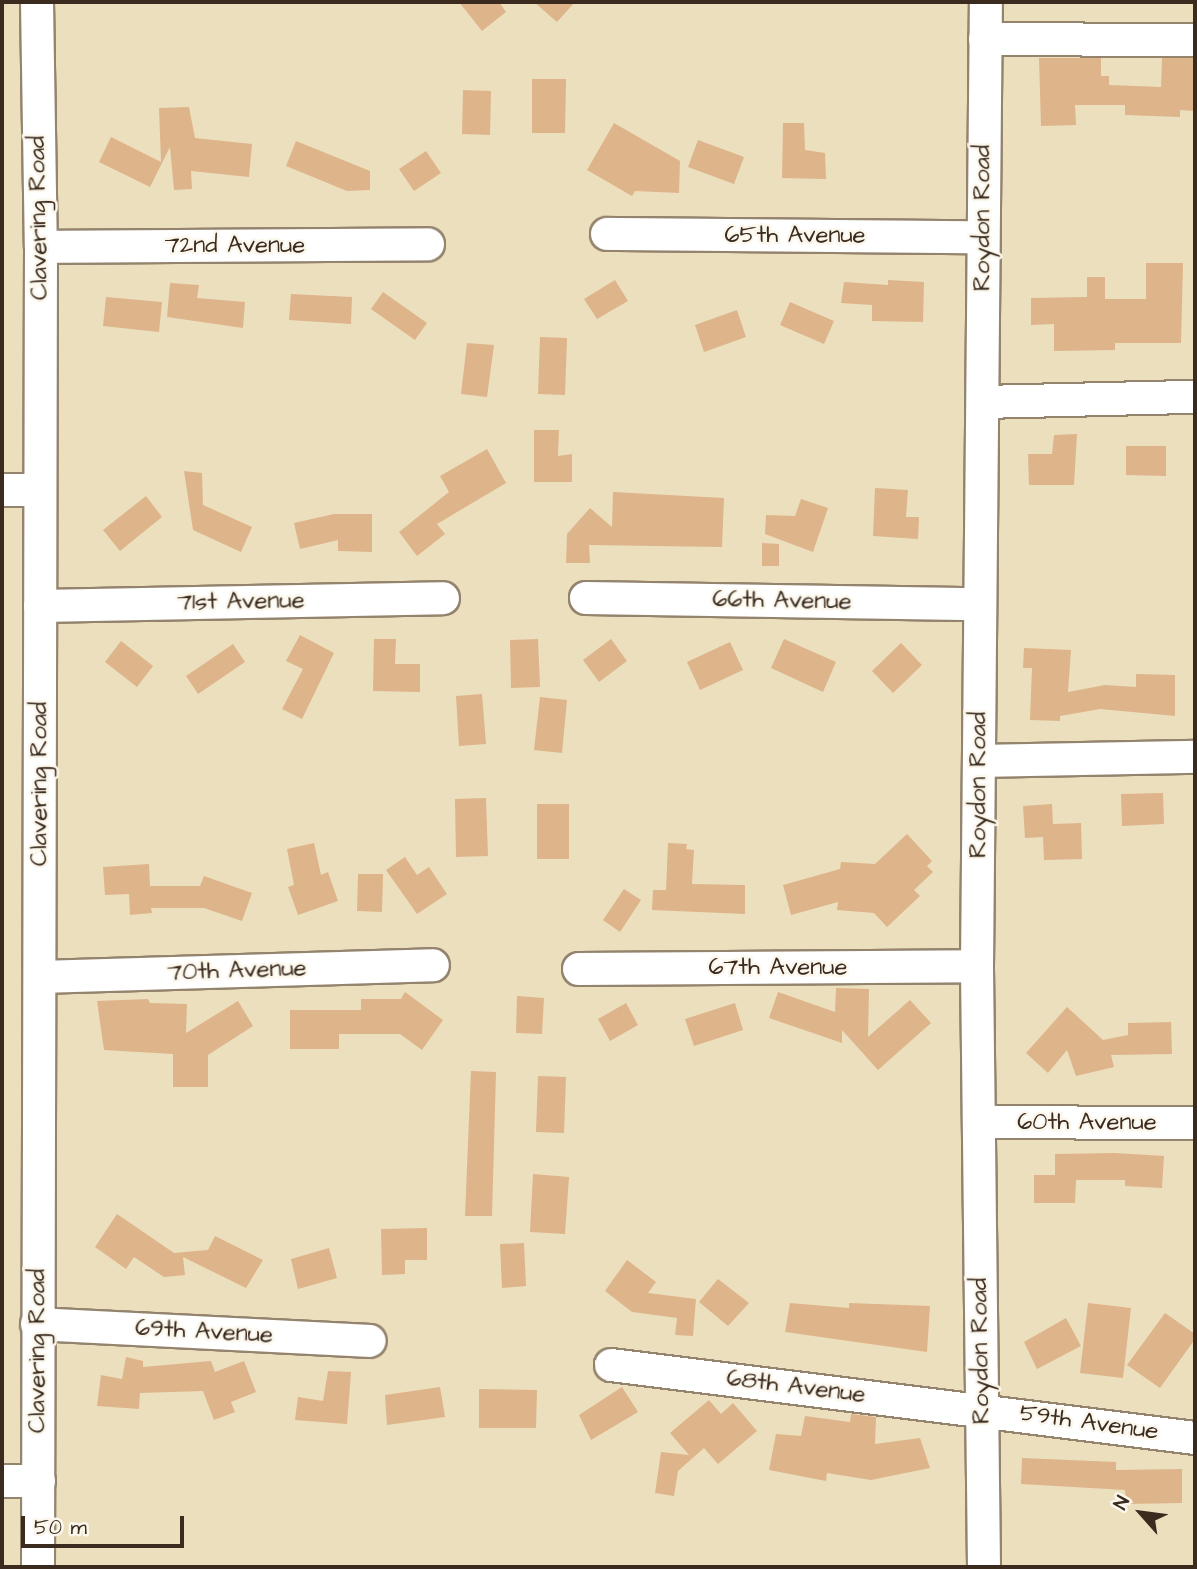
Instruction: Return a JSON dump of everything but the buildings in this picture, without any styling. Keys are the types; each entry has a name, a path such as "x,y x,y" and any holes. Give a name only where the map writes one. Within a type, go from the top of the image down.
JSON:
{"street":[{"name":"Clavering Road","path":"37,2 41,247 37,490 40,606 38,1567"},
{"name":"Roydon Road","path":"984,1567 977,967 981,761 978,604 983,402 982,237 986,2"},
{"path":"985,39 1195,40"},
{"name":"65th Avenue","path":"607,234 982,237"},
{"name":"72nd Avenue","path":"41,247 428,244"},
{"path":"983,402 1195,397"},
{"path":"2,490 37,490"},
{"name":"71st Avenue","path":"40,606 443,598"},
{"name":"66th Avenue","path":"586,598 978,604"},
{"path":"981,761 1195,757"},
{"name":"70th Avenue","path":"40,977 433,965"},
{"name":"67th Avenue","path":"579,969 977,967"},
{"name":"60th Avenue","path":"979,1122 1195,1123"},
{"name":"69th Avenue","path":"37,1324 370,1341"},
{"name":"68th Avenue","path":"611,1365 982,1408"},
{"name":"59th Avenue","path":"982,1408 1195,1438"},
{"path":"2,1481 39,1481"}]}
